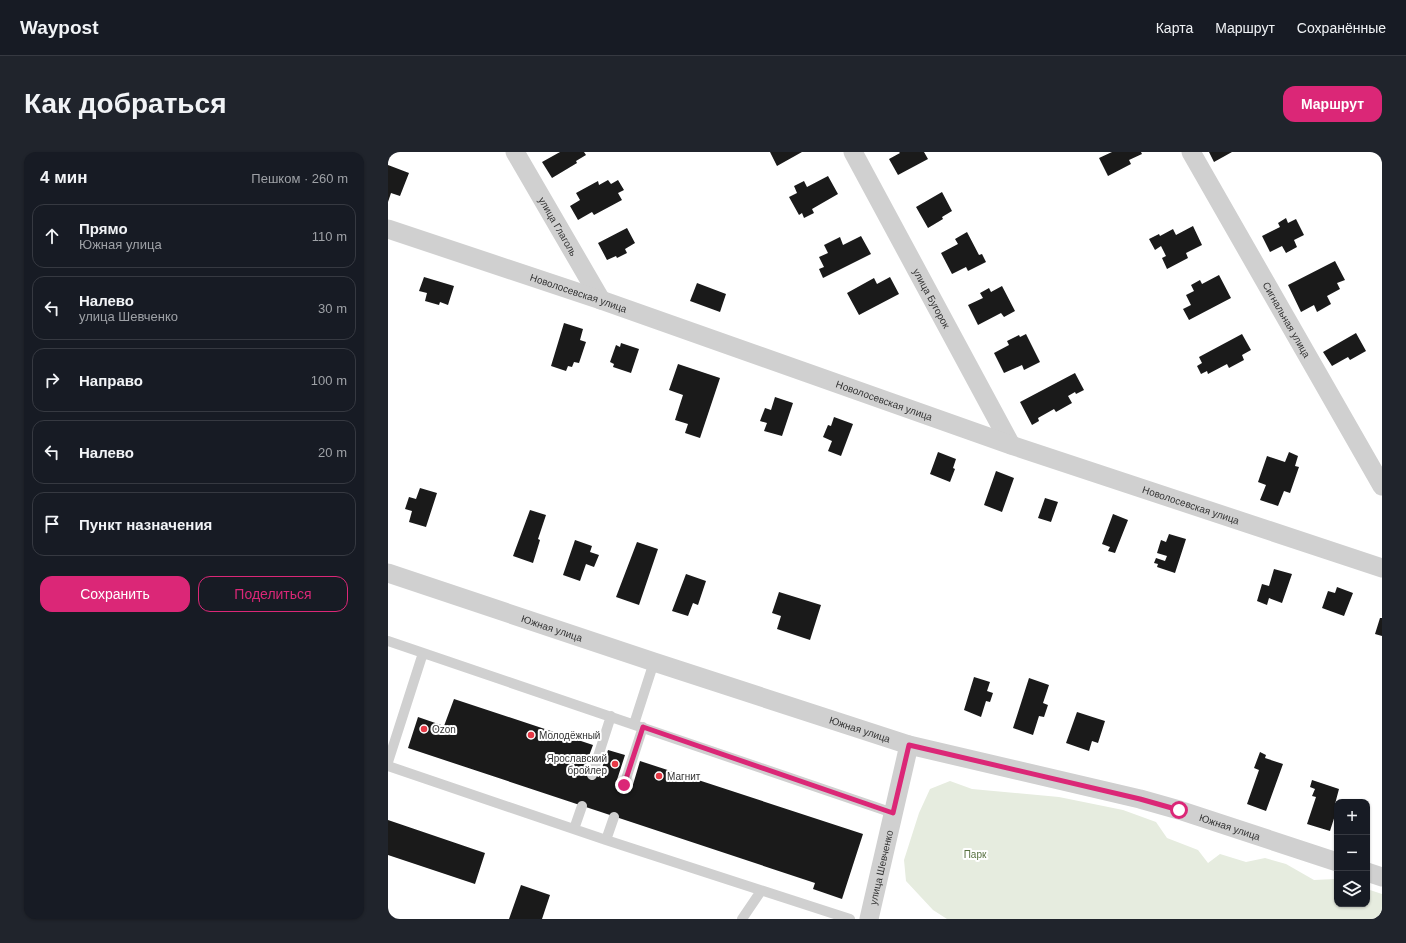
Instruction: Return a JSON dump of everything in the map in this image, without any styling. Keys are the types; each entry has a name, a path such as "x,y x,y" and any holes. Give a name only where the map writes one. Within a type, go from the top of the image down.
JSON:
{"street":[{"name":"улица Глаголь","path":"515,152 601,300"},
{"name":"улица Бугорок","path":"852,152 1011,445"},
{"name":"Сигнальная улица","path":"1191,152 1382,486"},
{"name":"Новолосевская улица","path":"388,229 601,300 1011,445 1382,568"},
{"name":"Южная улица","path":"388,573 909,745 1166,806 1334,861"},
{"name":"улица Шевченко","path":"869,919 909,745"},
{"path":"1370,873 1382,877"}],"lane":[{"path":"388,641 893,813"},
{"path":"388,762 423,653"},
{"path":"624,785 654,662"},
{"path":"592,775 611,716"},
{"path":"388,766 606,840 850,919"},
{"path":"574,829 582,806"},
{"path":"606,840 614,816"},
{"path":"742,919 761,891"}],"green space":[{"name":"Парк","path":"950,781 972,789 1059,797 1123,810 1156,822 1167,838 1198,850 1208,863 1220,854 1246,862 1265,858 1286,864 1314,880 1334,879 1334,907 1370,907 1370,890 1382,894 1382,919 947,919 933,910 906,881 904,860 919,813 930,789"}],"building":[{"path":"560,152 584,152 586,155 576,161 577,163 552,178 542,162"},
{"path":"770,152 802,152 777,166"},
{"path":"899,152 924,152 928,159 898,175 889,159 900,153"},
{"path":"1112,152 1141,152 1142,154 1129,160 1131,164 1108,176 1099,158"},
{"path":"1209,152 1232,152 1214,162"},
{"path":"388,165 409,173 400,196 391,193 388,202"},
{"path":"828,176 838,194 812,209 814,213 804,218 802,213 799,215 789,197 797,193 794,186 804,181 807,187"},
{"path":"608,180 611,184 618,180 624,190 618,193 622,200 594,215 592,212 578,220 570,206 580,200 576,193 598,181 599,185"},
{"path":"942,192 952,211 942,217 943,219 928,228 916,207"},
{"path":"1286,218 1288,223 1296,219 1304,235 1294,240 1297,247 1286,253 1282,246 1270,252 1262,236 1280,227 1278,223"},
{"path":"1193,226 1202,245 1186,253 1188,258 1167,269 1162,258 1166,256 1161,246 1155,250 1149,239 1159,234 1160,236 1173,229 1176,235"},
{"path":"627,228 635,243 625,249 627,253 617,258 616,256 607,260 598,243"},
{"path":"967,232 979,255 982,254 986,262 968,271 966,267 952,274 941,253 958,244 955,239"},
{"path":"861,236 871,254 823,278 819,269 824,267 819,257 828,253 824,245 840,237 843,245"},
{"path":"1335,261 1345,280 1337,283 1340,289 1327,296 1331,304 1317,312 1314,305 1301,312 1288,285"},
{"path":"1219,275 1231,298 1189,320 1183,309 1191,305 1186,295 1194,291 1191,285 1200,280 1202,284"},
{"path":"424,277 454,286 448,305 440,302 439,305 425,301 427,293 419,291"},
{"path":"890,277 899,294 859,315 847,293 874,278 877,284"},
{"path":"697,283 726,294 720,312 690,301"},
{"path":"1002,286 1015,311 1004,317 1001,313 978,325 968,305 983,298 980,293 989,288 991,292"},
{"path":"564,323 583,329 580,340 586,342 579,363 574,362 572,367 568,366 566,371 551,366"},
{"path":"1356,333 1366,351 1350,360 1348,357 1332,366 1323,352"},
{"path":"1026,334 1040,362 1024,370 1022,365 1004,373 994,353 1009,345 1007,341 1019,335 1020,337"},
{"path":"1242,334 1251,350 1242,355 1244,360 1229,368 1227,364 1208,374 1207,371 1201,374 1197,366 1202,363 1199,357"},
{"path":"621,343 639,349 631,373 613,367 614,364 610,362 616,345 620,347"},
{"path":"678,364 720,378 700,438 685,433 688,424 675,420 683,395 669,390"},
{"path":"1075,373 1084,390 1076,394 1075,392 1068,396 1072,403 1056,412 1054,409 1038,418 1039,421 1032,425 1020,402"},
{"path":"775,397 793,403 782,436 764,431 767,423 760,421 765,408 771,410"},
{"path":"834,417 853,424 841,456 828,451 832,441 823,437 828,425 831,426"},
{"path":"938,452 956,459 953,468 955,469 950,482 930,474"},
{"path":"1289,452 1298,456 1295,466 1299,467 1290,493 1284,491 1278,506 1260,500 1266,485 1258,482 1267,456 1285,462"},
{"path":"996,471 1014,478 1002,512 984,505"},
{"path":"420,488 437,493 426,527 409,522 412,511 405,509 409,497 416,499"},
{"path":"1045,498 1058,502 1051,522 1038,518"},
{"path":"530,510 546,515 538,539 540,540 533,563 513,556"},
{"path":"1113,514 1128,520 1115,553 1108,551 1110,547 1102,544"},
{"path":"1169,534 1186,539 1175,573 1157,567 1158,564 1154,563 1156,558 1165,561 1167,556 1157,553 1161,540 1166,542"},
{"path":"575,540 592,546 590,552 599,555 594,567 586,564 580,581 563,575"},
{"path":"637,542 658,549 639,605 616,597"},
{"path":"1274,569 1292,574 1282,603 1269,598 1267,605 1257,601 1262,584 1269,586"},
{"path":"686,574 706,581 698,605 693,603 688,616 672,611"},
{"path":"1337,587 1353,593 1344,616 1322,608 1328,591 1335,593"},
{"path":"779,592 821,605 810,640 777,629 781,616 772,613"},
{"path":"1380,618 1382,618 1382,636 1375,634"},
{"path":"974,677 990,682 987,691 993,693 990,702 986,701 981,717 964,710"},
{"path":"1029,678 1049,685 1043,703 1048,705 1044,717 1039,716 1033,735 1013,728"},
{"path":"454,699 593,745 583,772 599,777 608,750 625,755 616,783 632,788 640,761 863,834 842,899 813,889 815,883 408,748 418,717 444,726"},
{"path":"1077,712 1105,721 1098,743 1092,741 1089,751 1066,743"},
{"path":"1260,752 1266,755 1265,758 1283,764 1266,811 1247,804 1259,770 1254,768"},
{"path":"1312,780 1339,789 1336,799 1334,799 1334,818 1330,831 1307,824 1316,797 1312,796 1315,789 1310,787"},
{"path":"388,820 485,853 475,884 388,855"},
{"path":"521,885 550,895 542,919 509,919"}],"place":[{"name":"Ozon","path":"424,729"},
{"name":"Молодёжный","path":"531,735"},
{"name":"Ярославский бройлер","path":"615,764"},
{"name":"Магнит","path":"659,776"}],"route":[{"path":"624,785 643,727 893,813 909,745 1140,799 1179,810"}]}
